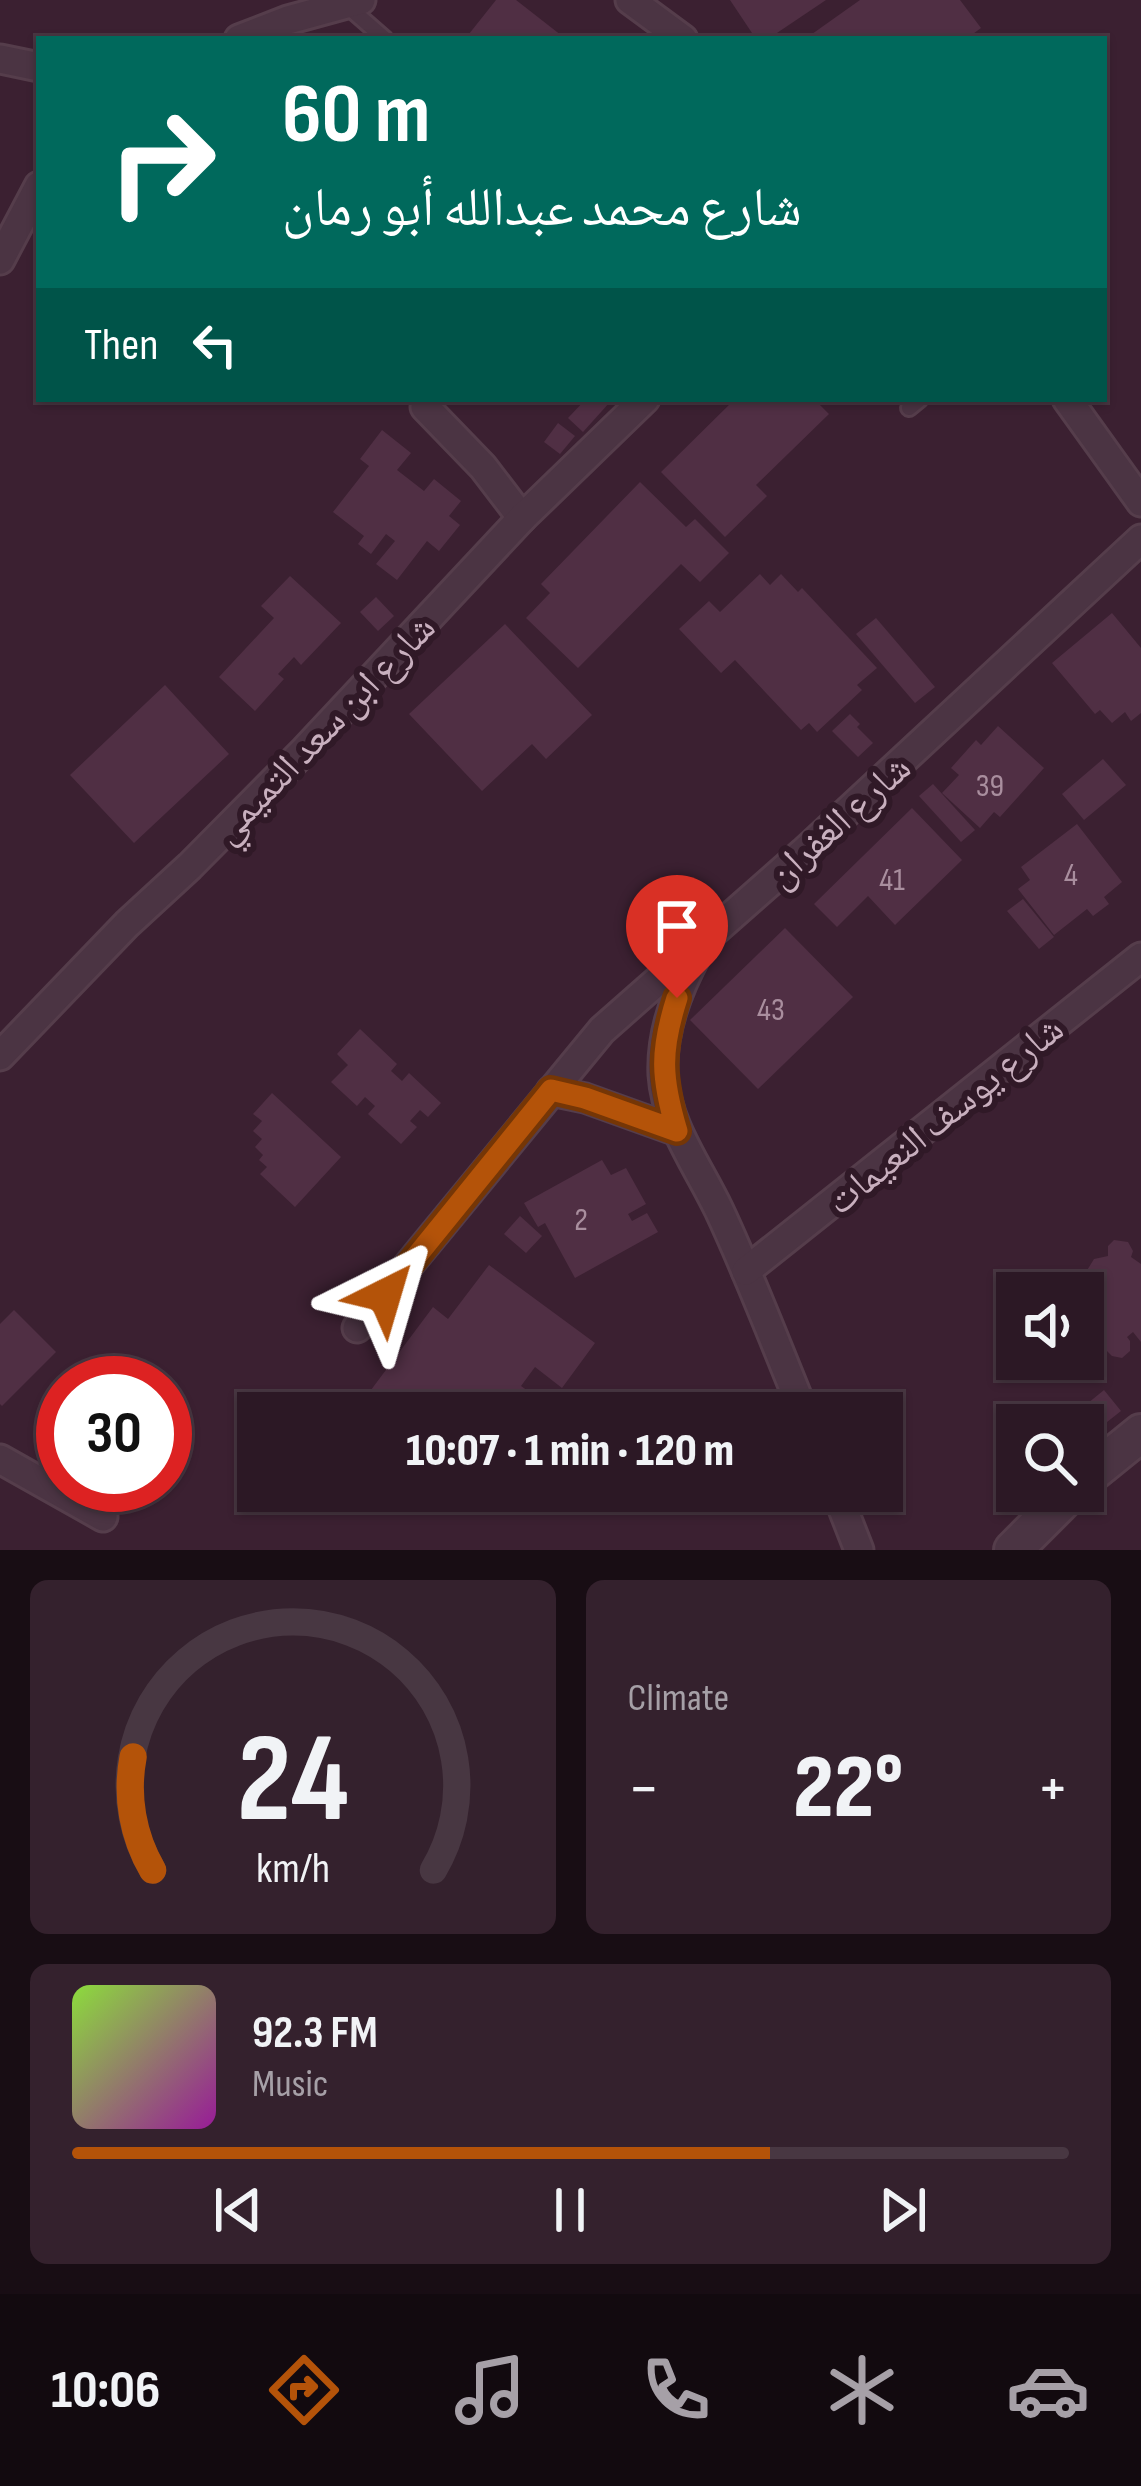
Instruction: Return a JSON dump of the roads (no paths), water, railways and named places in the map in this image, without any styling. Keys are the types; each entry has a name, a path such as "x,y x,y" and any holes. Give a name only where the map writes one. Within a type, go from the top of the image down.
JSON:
{"street":[{"path":"630,0 679,36"},
{"path":"247,36 353,2"},
{"path":"0,58 36,66"},
{"path":"0,260 36,192"},
{"name":"شارع ابن سعد التميمي","path":"0,1056 305,750 522,518 642,402"},
{"path":"1069,402 1141,502"},
{"path":"425,407 483,467 522,518"},
{"name":"شارع الغفران","path":"357,1328 602,1030 804,852 1141,539"},
{"path":"706,938 677,998 663,1073 677,1131 717,1205 795,1392"},
{"name":"شارع يوسف النعيمات","path":"746,1271 1141,957"},
{"path":"551,1090 677,1131"},
{"path":"1104,1463 1141,1433"},
{"path":"0,1459 103,1517"},
{"path":"845,1512 860,1550"},
{"path":"1013,1550 1051,1512"}],"lane":[{"path":"353,2 383,36"}]}
